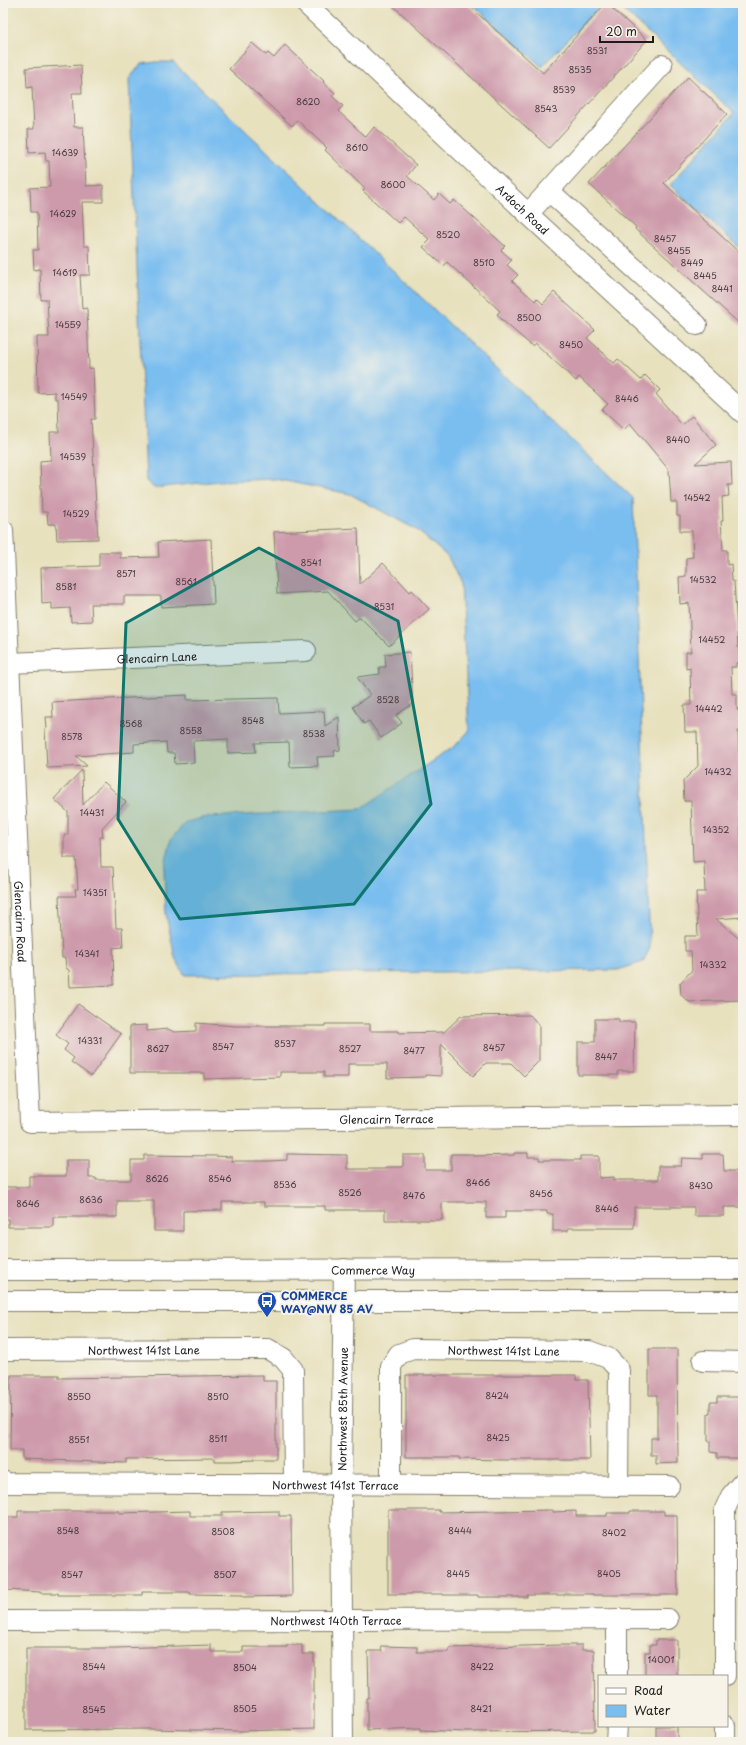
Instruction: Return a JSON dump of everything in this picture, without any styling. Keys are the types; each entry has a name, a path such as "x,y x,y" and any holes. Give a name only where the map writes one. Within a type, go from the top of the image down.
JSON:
{"street":[{"name":"Ardoch Road","path":"305,3 562,246 743,413"},
{"path":"528,214 662,64"},
{"path":"549,191 697,325"},
{"path":"562,246 584,223"},
{"name":"Glencairn Road","path":"3,530 30,1122"},
{"name":"Glencairn Lane","path":"8,663 306,651"},
{"name":"Glencairn Terrace","path":"30,1122 743,1115"},
{"name":"Northwest 85th Avenue","path":"343,1742 342,1484 344,1269"},
{"name":"Commerce Way","path":"3,1270 743,1269"},
{"path":"3,1301 743,1301"},
{"name":"Northwest 141st Lane","path":"3,1351 268,1348 284,1358 293,1370 294,1484"},
{"name":"Northwest 141st Lane","path":"391,1484 391,1366 399,1354 413,1349 589,1352 608,1358 618,1370 618,1486"},
{"path":"703,1361 743,1362"},
{"name":"Northwest 141st Terrace","path":"3,1481 6,1483 669,1486"},
{"path":"724,1675 725,1509 730,1496 743,1482"},
{"path":"617,1618 617,1675"},
{"name":"Northwest 140th Terrace","path":"3,1620 668,1619"},
{"path":"616,1742 617,1727"},
{"path":"725,1727 725,1742"}],"highlighted area":[{"path":"259,548 398,621 431,804 354,904 180,919 118,819 126,623"}],"water":[{"path":"471,3 603,3 542,67"},
{"path":"616,3 743,3 743,251 670,185 734,113"},
{"path":"173,62 633,498 650,948 643,962 618,970 185,975 175,958 166,914 164,870 171,839 186,822 207,817 360,809 455,746 469,731 461,584 448,557 417,530 350,494 275,479 219,481 154,488 146,481 129,79 141,64"}],"building":[{"path":"390,3 466,3 543,73 606,3 647,40 549,148"},
{"path":"252,43 266,55 268,53 274,58 285,45 335,93 332,96 343,106 338,111 366,137 374,127 416,165 407,176 434,200 439,194 450,204 454,200 505,246 501,250 512,260 507,265 518,275 512,281 535,301 537,298 543,304 554,292 595,330 587,338 614,363 618,359 641,380 645,375 660,390 656,394 682,425 692,416 716,445 695,464 731,462 732,485 728,485 729,496 722,497 723,521 721,521 723,550 727,550 727,565 731,564 732,581 734,581 740,663 736,663 736,667 731,667 732,694 737,694 737,710 741,710 742,731 738,731 740,773 743,773 743,799 739,799 741,836 743,836 743,917 716,919 743,942 743,1000 689,1002 681,995 680,983 692,970 691,951 685,951 685,936 698,936 696,892 705,892 704,861 693,862 691,801 684,801 683,781 698,766 697,732 685,732 684,705 691,705 690,668 686,669 686,652 691,652 689,603 680,604 679,577 686,576 686,558 693,557 692,531 680,531 680,516 677,516 677,502 671,502 669,470 630,423 624,430 602,410 608,404 579,377 576,381 535,343 532,346 502,320 497,314 500,311 447,262 444,266 423,247 430,240 404,217 398,223 363,191 365,189 325,150 327,148 297,120 292,126 229,69"},
{"path":"81,65 82,93 72,93 74,127 83,127 86,186 103,185 103,202 82,202 84,246 89,246 90,275 80,275 82,309 87,308 89,369 93,368 95,419 91,419 98,539 57,540 56,524 48,524 47,512 42,512 40,461 51,460 50,432 59,432 58,399 55,399 55,392 38,393 37,337 49,337 47,299 41,300 40,269 34,270 33,250 38,250 37,212 31,212 30,188 50,187 49,161 46,161 45,152 29,153 28,129 34,129 32,87 27,88 26,68"},
{"path":"688,77 727,114 664,183 743,256 743,327 635,229 636,227 589,184"},
{"path":"358,528 360,584 383,563 410,592 412,590 429,609 389,646 360,617 355,621 328,591 277,594 274,532"},
{"path":"211,539 214,604 161,607 161,596 124,596 124,604 91,604 92,621 71,622 70,608 52,609 52,603 42,604 41,568 99,566 99,552 120,552 120,558 159,557 158,542"},
{"path":"410,652 413,704 396,715 402,723 381,738 369,721 364,724 353,707 370,695 357,677 380,674 379,667 386,667 385,654"},
{"path":"187,695 187,700 278,698 279,713 324,711 325,726 339,717 340,750 334,751 335,756 317,757 318,766 290,767 289,742 255,743 256,752 228,753 228,739 193,741 194,763 175,764 174,753 167,753 166,742 134,744 134,752 76,756 87,766 47,768 45,729 47,728 46,717 53,717 52,702"},
{"path":"82,770 83,805 104,782 126,802 102,828 103,837 100,837 101,867 113,867 116,928 122,928 123,947 113,948 114,985 70,987 69,970 66,968 65,958 62,958 59,896 76,896 75,889 78,889 76,858 64,858 64,835 68,835 68,812 54,799"},
{"path":"78,1004 121,1034 91,1076 71,1062 74,1058 64,1050 68,1044 56,1035"},
{"path":"530,1015 539,1025 539,1061 524,1076 511,1063 486,1063 473,1076 441,1044 441,1076 425,1075 425,1077 387,1078 387,1064 348,1064 348,1077 324,1077 324,1072 280,1072 280,1077 204,1079 204,1073 130,1073 130,1026 147,1025 147,1031 168,1029 174,1032 196,1031 196,1023 236,1026 325,1026 325,1024 370,1024 370,1031 399,1031 399,1033 444,1032 461,1016"},
{"path":"595,1019 619,1019 619,1022 635,1022 634,1071 618,1071 618,1075 578,1075 578,1042 595,1042"},
{"path":"514,1153 528,1153 528,1157 539,1157 539,1160 580,1160 580,1156 599,1156 599,1178 614,1177 614,1180 658,1180 658,1166 681,1166 682,1158 703,1159 703,1154 723,1154 724,1171 743,1171 743,1195 741,1195 741,1207 724,1207 724,1216 694,1216 694,1207 634,1207 634,1228 568,1228 568,1231 553,1231 553,1214 547,1214 547,1211 505,1211 505,1218 486,1218 486,1202 442,1202 442,1220 385,1220 385,1210 325,1210 325,1206 264,1206 264,1202 222,1202 222,1210 183,1211 183,1231 154,1231 154,1201 117,1201 117,1217 53,1217 53,1227 8,1227 8,1219 3,1219 3,1187 29,1187 29,1176 66,1176 66,1160 89,1160 89,1178 96,1178 96,1180 131,1180 131,1160 144,1160 144,1155 215,1156 232,1157 232,1161 269,1161 287,1160 287,1154 347,1155 347,1169 385,1169 385,1167 403,1167 403,1155 425,1155 425,1170 451,1170 451,1154 473,1154 473,1156 514,1155"},
{"path":"649,1349 677,1349 678,1463 656,1464 656,1455 651,1455 651,1438 657,1438 657,1395 649,1395"},
{"path":"11,1375 59,1375 59,1378 263,1375 263,1381 276,1381 276,1459 214,1461 214,1458 126,1459 126,1463 22,1459 22,1450 10,1450"},
{"path":"406,1375 576,1375 576,1380 588,1380 590,1460 503,1460 459,1459 459,1457 406,1457"},
{"path":"717,1397 743,1397 743,1458 717,1458 717,1453 710,1452 710,1441 708,1441 708,1414 710,1414 710,1402 717,1402"},
{"path":"388,1510 439,1510 439,1512 553,1510 553,1512 576,1511 576,1516 607,1516 607,1513 630,1513 630,1511 664,1511 664,1515 677,1515 678,1595 565,1594 527,1595 527,1597 478,1597 478,1595 388,1594"},
{"path":"18,1511 119,1511 119,1513 190,1511 190,1516 222,1516 222,1512 279,1511 279,1516 291,1516 292,1596 243,1597 243,1595 190,1594 190,1592 142,1592 142,1595 58,1595 58,1593 6,1590 6,1584 3,1584 3,1520 4,1517 18,1517"},
{"path":"656,1640 677,1640 677,1675 645,1675 645,1652 650,1652 650,1645 656,1645"},
{"path":"211,1645 211,1652 243,1652 243,1647 287,1647 287,1645 302,1645 302,1654 314,1654 314,1729 240,1731 150,1729 26,1730 26,1648 116,1648"},
{"path":"582,1645 582,1650 594,1650 595,1731 466,1732 421,1730 421,1728 367,1730 367,1698 369,1698 368,1651 382,1651 381,1646 417,1647 417,1652 449,1652 449,1648"},
{"path":"656,1727 677,1727 677,1742 656,1742"}],"place":[{"name":"COMMERCE WAY@NW 85 AV","path":"267,1318"}]}
